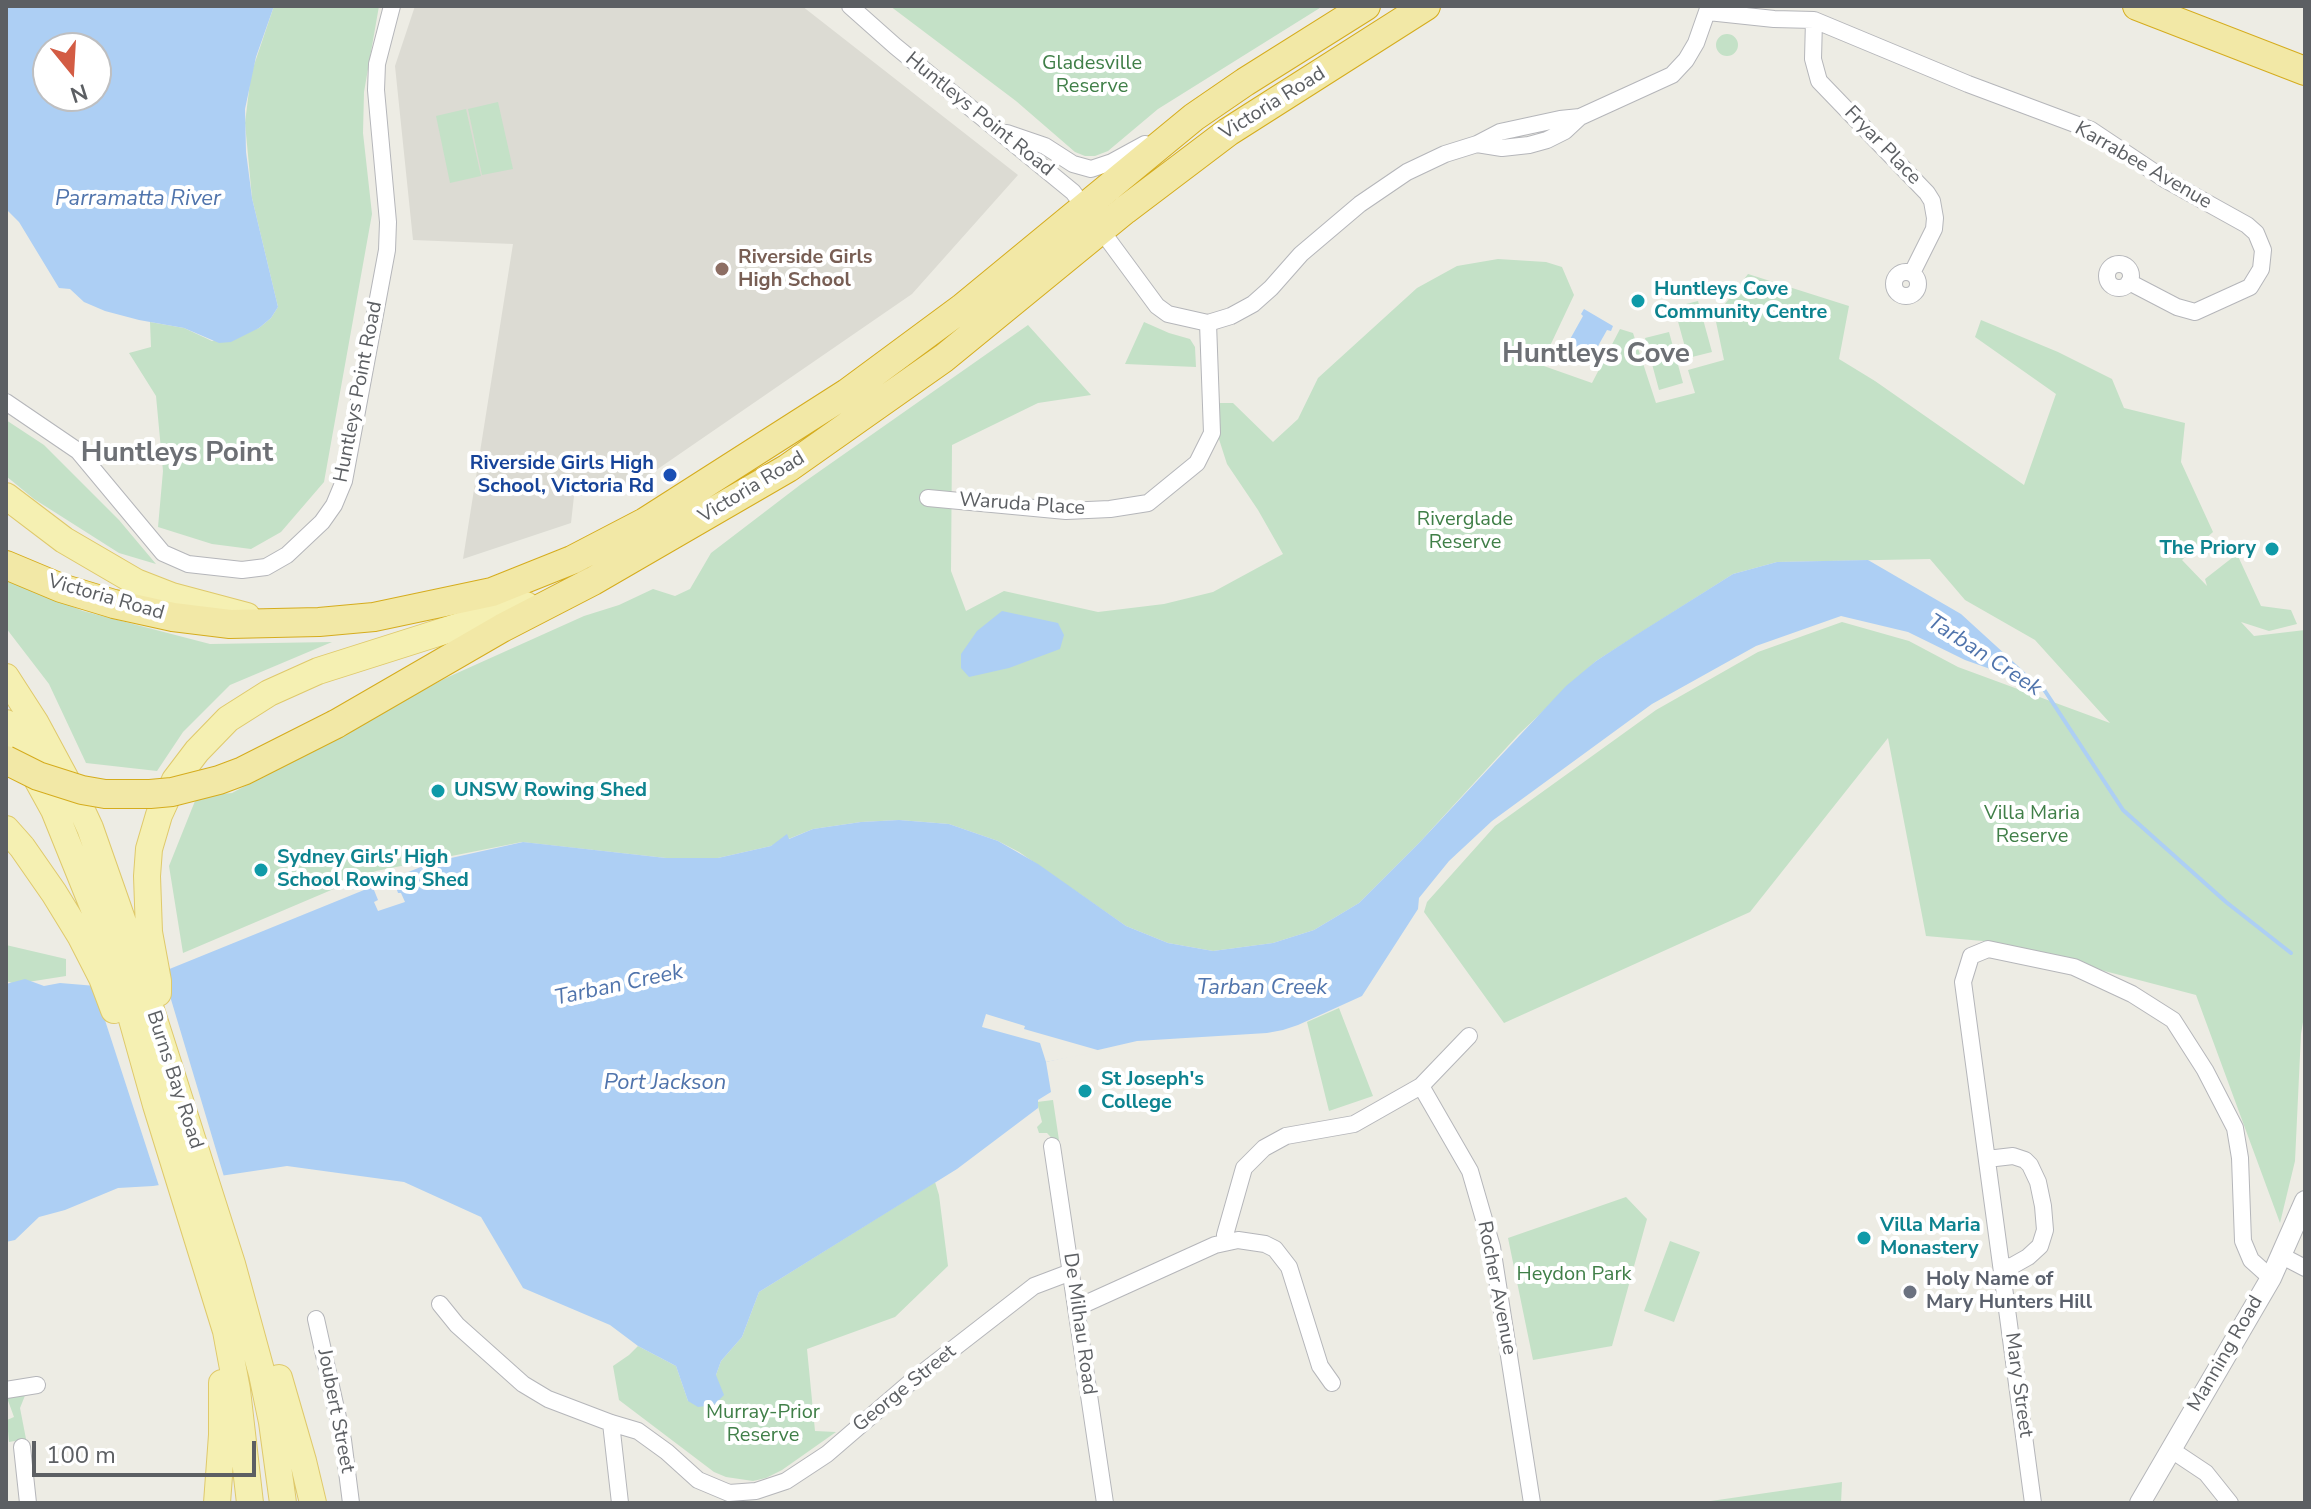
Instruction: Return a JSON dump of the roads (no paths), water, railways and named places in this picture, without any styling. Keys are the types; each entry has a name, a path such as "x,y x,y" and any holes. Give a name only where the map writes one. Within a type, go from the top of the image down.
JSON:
{"highway":[{"name":"Victoria Road","path":"6,760 38,776 82,790 128,795 161,793 194,787 243,771 336,724 775,476 866,415 944,358 1094,218 1194,117 1366,6"},
{"name":"Victoria Road","path":"6,565 61,588 114,604 230,624 374,617 492,592 572,560 657,515 847,393 962,308 1094,218 1176,170 1228,132 1426,6"},
{"path":"2137,6 2305,71"},
{"path":"2181,6 2305,55"}],"main road":[{"path":"6,496 64,540 136,582 172,596 238,612 262,622"},
{"path":"157,1026 158,981 149,932 149,849 159,815 175,780 197,751 228,719 269,693 333,666 491,618 558,593 628,561"},
{"name":"Burns Bay Road","path":"6,677 35,722 77,831 156,1105 265,1386 283,1503"},
{"name":"Burns Bay Road","path":"6,723 32,768 77,831 124,925 157,1026 221,1268 226,1331 237,1390 250,1503"},
{"path":"14,838 81,937 102,978 156,1105"},
{"path":"217,1503 222,1435 221,1268"},
{"path":"221,1268 263,1326 300,1448 313,1503"}],"street":[{"name":"Huntleys Point Road","path":"6,402 78,451 163,553 188,564 242,570 266,567 287,555 322,522 334,505 344,481 387,250 388,222 376,90 377,64 392,6"},
{"name":"Huntleys Point Road","path":"850,6 1069,188 1157,306 1168,314 1208,323"},
{"path":"1208,323 1231,316 1253,304 1301,254 1353,209 1407,172 1500,132 1580,117 1672,75 1696,43 1707,8"},
{"name":"Karrabee Avenue","path":"1707,8 1774,19 1814,20 1968,84 2091,130 2166,180 2247,225 2256,233 2263,250 2261,269 2250,287 2195,312 2177,307 2129,282"},
{"name":"Fryar Place","path":"1814,20 1813,59 1819,81 1932,201 1934,229 1912,273"},
{"path":"998,131 1045,146 1073,164 1091,169 1112,162 1194,117"},
{"name":"Waruda Place","path":"928,498 1066,511 1148,503 1197,463 1212,433 1208,323"},
{"name":"Mary Street","path":"2033,1503 1963,982 1971,956 1988,949 2074,967 2132,994 2173,1020 2205,1070 2235,1128 2240,1158 2243,1241 2251,1260 2271,1278"},
{"path":"1226,1238 1244,1168 1264,1148 1286,1136 1354,1124 1421,1086 1469,1036"},
{"name":"Rocher Avenue","path":"1421,1086 1470,1171 1492,1247 1532,1503"},
{"name":"De Milhau Road","path":"1052,1146 1105,1503"},
{"path":"1987,1159 2013,1156 2025,1160 2038,1182 2043,1206 2045,1230 2040,1246 2020,1261 2002,1267"},
{"name":"Manning Road","path":"2140,1503 2271,1278 2305,1201"},
{"path":"1076,1308 1226,1238 1265,1244 1282,1256 1289,1267 1320,1366 1332,1383"},
{"path":"2282,1256 2305,1268"},
{"name":"George Street","path":"440,1304 457,1325 523,1384 548,1399 638,1431 698,1480 729,1493 756,1491 786,1481 827,1454 913,1380 1034,1286 1071,1272"},
{"name":"Joubert Street","path":"316,1319 343,1440 351,1503"},
{"path":"6,1390 37,1385"},
{"path":"611,1423 620,1503"},
{"path":"22,1447 28,1503"},
{"path":"2170,1449 2206,1473 2230,1503"}],"water":[{"name":"Parramatta River","path":"6,6 274,6 256,57 245,109 252,198 278,307 271,318 259,328 231,342 219,343 184,328 105,311 84,302 70,289 59,288 19,222 6,209"},
{"path":"1584,309 1613,326 1611,331 1607,330 1588,364 1564,350"},
{"name":"Port Jackson","path":"1868,560 1961,614 2041,687 1965,660 1908,632 1841,616 1756,646 1652,704 1492,821 1449,861 1419,898 1418,909 1362,996 1283,1030 1137,1041 1046,1062 1051,1092 1038,1100 1038,1108 957,1169 759,1292 742,1337 721,1361 716,1375 724,1395 714,1405 698,1407 688,1401 676,1366 638,1346 610,1325 523,1288 481,1217 404,1182 287,1166 153,1186 118,1188 39,1217 15,1240 6,1242 6,984 25,979 44,986 60,983 96,986 167,970 433,862 523,842 666,858 718,858 771,846 787,834 789,839 813,829 899,820 949,824 998,841 1038,864 1126,926 1168,943 1213,951 1273,943 1314,930 1359,903 1566,686 1596,661 1636,635 1733,574 1777,562"},
{"path":"1002,611 1058,623 1064,635 1060,649 1009,668 969,677 961,668 961,654 977,631"}],"waterway":[{"name":"Tarban Creek","path":"2037,685 2043,688 2123,810 2226,902 2291,953"}],"place":[{"name":"Riverside Girls High School","path":"722,269"},
{"name":"Huntleys Cove Community Centre","path":"1638,301"},
{"name":"Riverside Girls High School, Victoria Rd","path":"670,475"},
{"name":"The Priory","path":"2272,549"},
{"name":"UNSW Rowing Shed","path":"438,791"},
{"name":"Sydney Girls' High School Rowing Shed","path":"261,870"},
{"name":"St Joseph's College","path":"1085,1091"},
{"name":"Villa Maria Monastery","path":"1864,1238"},
{"name":"Holy Name of Mary Hunters Hill","path":"1910,1292"}],"district":[{"name":"Huntleys Cove","path":"1596,355"},
{"name":"Huntleys Point","path":"177,454"}],"park label":[{"name":"Gladesville Reserve","path":"1092,76"},
{"name":"Riverglade Reserve","path":"1465,532"},
{"name":"Villa Maria Reserve","path":"2032,826"},
{"name":"Heydon Park","path":"1574,1275"},
{"name":"Murray-Prior Reserve","path":"763,1424"}]}
